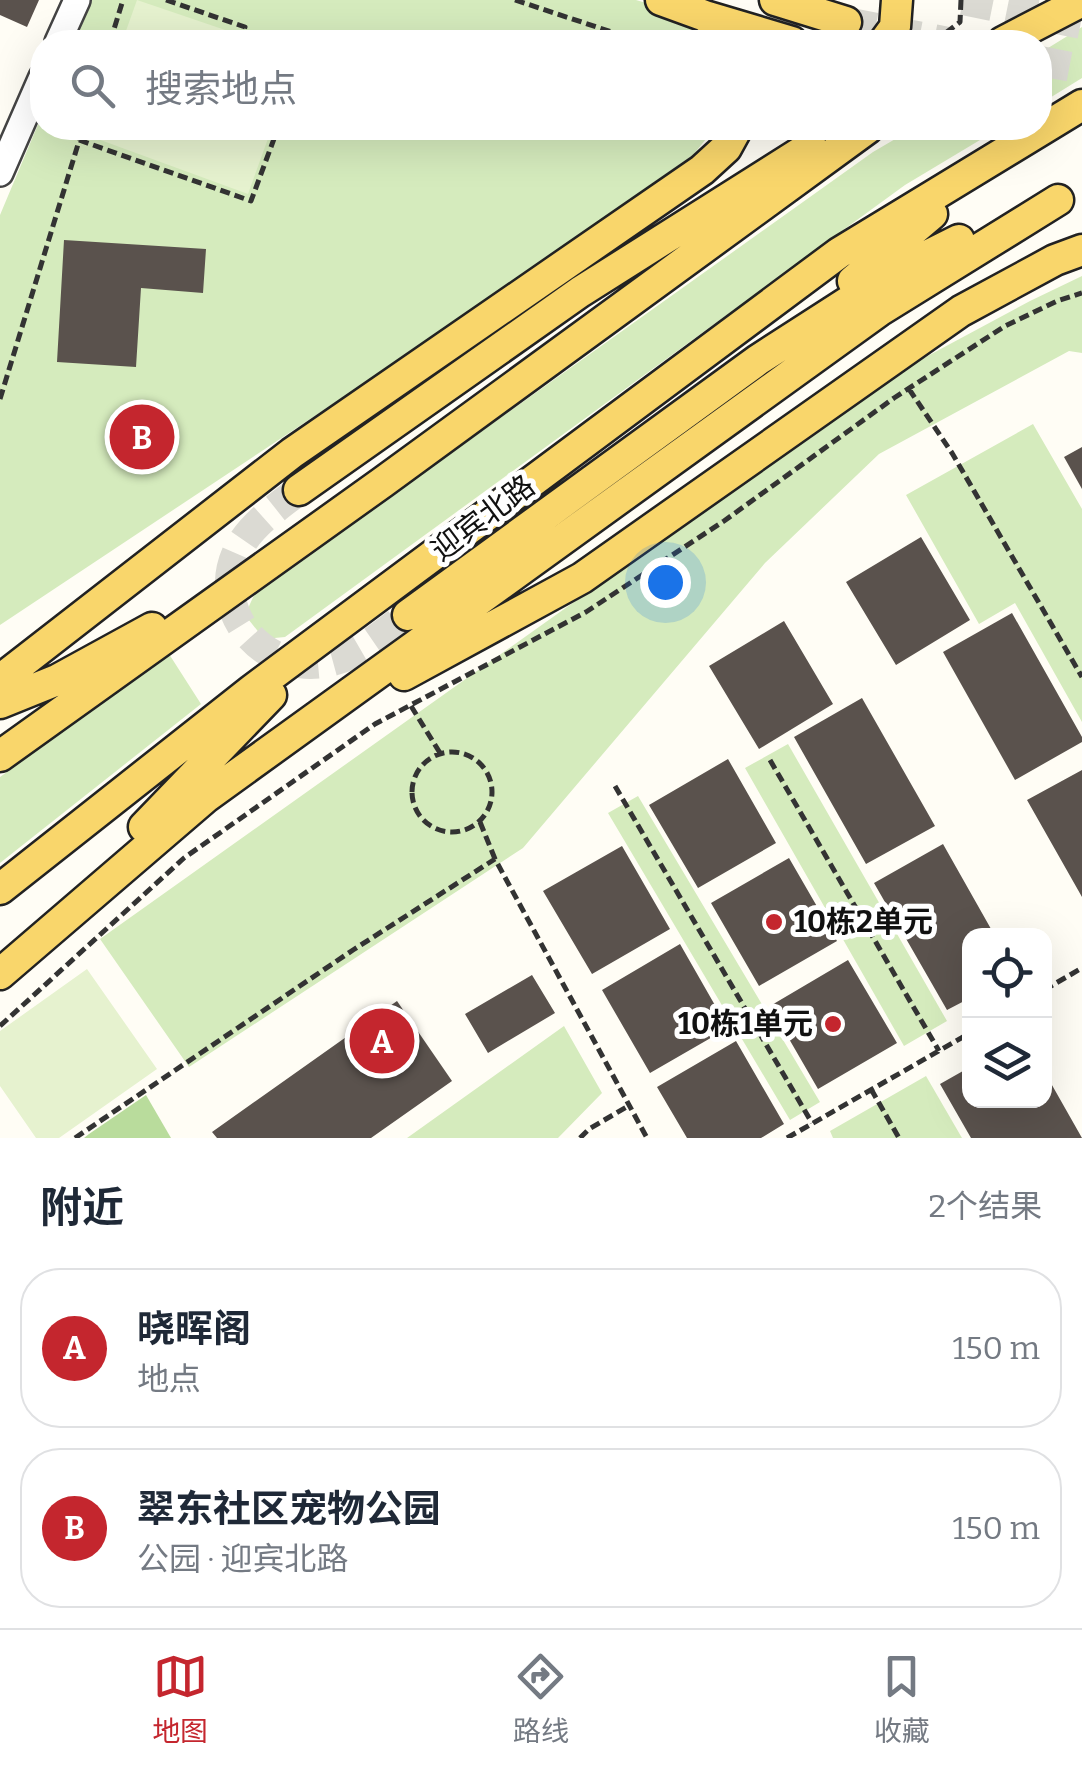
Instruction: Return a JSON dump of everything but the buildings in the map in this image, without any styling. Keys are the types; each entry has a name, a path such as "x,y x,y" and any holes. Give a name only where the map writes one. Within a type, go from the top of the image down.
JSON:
{"main road":[{"path":"661,0 752,30"},
{"path":"775,0 846,22"},
{"path":"893,30 897,0"},
{"path":"1011,30 1058,0"},
{"path":"1027,30 1082,1"},
{"path":"705,16 720,30"},
{"name":"迎宾北路","path":"1052,122 1082,105"},
{"path":"0,680 292,454 702,170 731,140"},
{"path":"299,490 580,292 732,169 749,140"},
{"path":"580,292 820,140"},
{"path":"0,756 852,140"},
{"name":"迎宾北路","path":"0,888 307,649 839,253 1021,140"},
{"path":"758,360 1016,143"},
{"path":"408,615 758,360 893,274 980,230 1070,196"},
{"path":"0,974 206,797 878,310 1070,196"},
{"path":"288,739 582,578 961,311 1055,260 1082,250"},
{"path":"0,704 57,680 170,618 383,482"},
{"path":"31,945 271,695 307,649"}],"lane":[{"path":"63,30 77,0"},
{"path":"0,173 30,104"}],"path":[{"path":"114,30 124,0"},
{"path":"166,0 245,27 244,30"},
{"path":"514,0 605,30"},
{"path":"950,30 960,22 962,0"},
{"path":"0,399 79,140 251,201 274,140"},
{"path":"0,1026 184,858 375,724 586,612 724,521 908,388 1005,326 1082,293"},
{"path":"902,380 952,454 1082,678"},
{"path":"404,694 440,754"},
{"path":"440,754 470,754 489,773 492,799 480,822 468,829 442,831 420,816 412,791 421,766 440,754"},
{"path":"770,760 939,1051"},
{"path":"616,786 812,1123"},
{"path":"480,822 495,859 647,1138"},
{"path":"75,1138 352,950 495,859"},
{"path":"1052,985 1082,968"},
{"path":"787,1138 962,1038"},
{"path":"872,1089 899,1138"},
{"path":"580,1138 630,1106"}],"green space":[{"path":"91,0 636,0 653,5 694,30 78,30"},
{"path":"137,0 225,30 126,30"},
{"path":"1082,27 1082,78 1052,97 1052,46"},
{"path":"32,140 705,140 693,155 423,344 0,625 0,215"},
{"path":"100,140 267,140 248,194"},
{"path":"894,140 980,140 905,185 285,637 264,639 245,615 255,593"},
{"path":"1082,276 1082,353 1069,351 879,454 765,563 523,848 189,1067 100,939 896,373"},
{"path":"1033,424 1082,509 1082,722 1015,603 979,624 906,495"},
{"path":"169,654 201,704 0,863 0,777"},
{"path":"788,744 947,1021 904,1046 745,768"},
{"path":"638,796 820,1102 790,1120 608,813"},
{"path":"87,969 157,1069 59,1138 36,1138 0,1086 0,1031"},
{"path":"564,1026 602,1093 558,1138 407,1138"},
{"path":"926,1076 962,1138 833,1138 830,1131"},
{"path":"146,1095 171,1138 84,1138 89,1134"}],"tunnel":[{"path":"963,0 1082,24"},
{"path":"846,22 887,30"},
{"path":"1052,63 1082,69"},
{"path":"299,490 257,524 238,550 231,574 231,597 250,637 288,661 311,664 356,652 408,615"}],"place":[{"name":"翠东社区宠物公园","path":"142,437"},
{"name":"10栋2单元","path":"774,922"},
{"name":"10栋1单元","path":"833,1024"},
{"name":"晓晖阁","path":"382,1041"}]}
